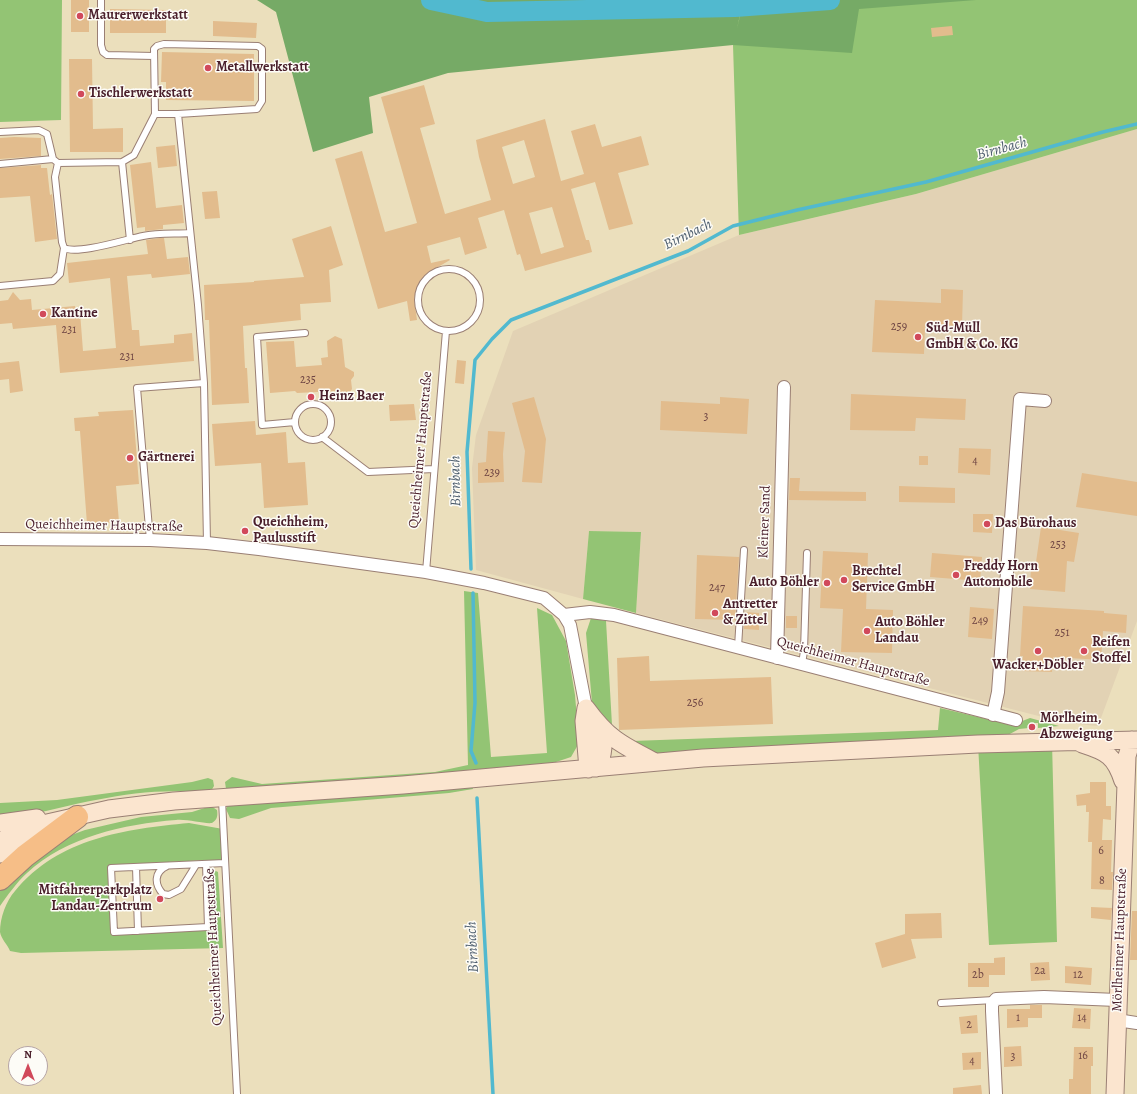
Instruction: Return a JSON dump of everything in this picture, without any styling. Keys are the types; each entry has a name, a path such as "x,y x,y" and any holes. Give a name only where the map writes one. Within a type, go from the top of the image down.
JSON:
{"highway":[{"path":"0,879 20,860 77,817"}],"main road":[{"path":"586,708 600,727 618,742 653,761"},
{"path":"586,708 584,721 592,768"},
{"path":"592,768 603,756 604,749 600,727"},
{"path":"0,840 47,823 125,807 222,798 403,785 653,761 1072,741 1134,740"},
{"name":"Mörlheimer Hauptstraße","path":"1115,1094 1125,787 1127,756 1134,740"},
{"name":"Mörlheimer Hauptstraße","path":"1072,741 1099,749 1113,758 1118,766 1125,787"},
{"name":"Mörlheimer Hauptstraße","path":"1125,787 1137,763"},
{"path":"0,823 35,818 77,817"},
{"path":"0,854 77,817"}],"street":[{"name":"Kleiner Sand","path":"777,658 784,387"},
{"path":"993,715 998,692 1020,399 1046,401"},
{"name":"Queichheimer Hauptstraße","path":"0,540 150,540 207,543 426,572 484,583 538,596 549,601 564,614 572,630 586,708"},
{"name":"Queichheimer Hauptstraße","path":"564,614 590,612 614,616 1016,720"},
{"path":"996,1094 992,1004 996,999 1044,997 1117,1000"},
{"path":"1117,1020 1137,1023"}],"lane":[{"path":"101,0 101,45 103,52 107,55 154,56"},
{"path":"0,164 56,161 122,162 134,154 155,114 154,49 157,46 164,44 258,46 262,49 262,101 257,109 155,114"},
{"path":"178,114 198,305 204,383 207,543"},
{"path":"0,132 39,130 47,134 56,161 55,177 62,242 64,248 60,274 53,281 0,286"},
{"path":"122,162 130,240"},
{"path":"64,248 76,250 130,240 142,236 190,233"},
{"path":"444,269 457,270 473,280 479,290 480,301 478,312 472,320 460,329 446,331 436,329 422,316 418,306 420,287 432,273 444,269"},
{"name":"Queichheimer Hauptstraße","path":"426,572 446,331"},
{"path":"295,422 262,425 257,337 305,333"},
{"path":"150,540 137,388 204,383"},
{"path":"310,404 322,407 329,416 330,422 326,433 317,439 306,438 297,431 295,422 296,414 304,406 310,404"},
{"path":"322,437 368,472 434,469"},
{"path":"738,647 744,550"},
{"path":"802,664 804,651 807,554"},
{"name":"Queichheimer Hauptstraße","path":"222,798 237,1094"},
{"path":"206,864 208,927 114,932 111,868 171,865 196,865 206,864 225,864"},
{"path":"171,865 159,871 156,877 159,890 163,894 169,895 181,889 196,865"},
{"path":"136,867 138,931"},
{"path":"941,1003 996,999"}],"shaded area":[{"path":"1137,129 1137,621 1098,726 1066,723 636,613 641,532 589,531 583,599 476,570 472,468 476,435 513,331 739,235 916,194"}],"green space":[{"path":"0,0 62,0 61,120 0,122"},
{"path":"257,0 743,0 737,29 744,0 976,0 859,9 852,53 733,45 448,73 369,97 373,133 313,152 276,12"},
{"path":"743,0 1137,0 1137,129 916,194 739,235 733,45"},
{"path":"589,531 641,532 636,613 583,599"},
{"path":"464,591 478,593 491,757 547,753 537,608 552,615 566,641 575,695 579,743 571,757 550,764 467,770 431,776 226,789 225,782 232,777 262,784 435,772 468,765"},
{"path":"591,618 606,621 612,725 632,741 938,730 940,708 1012,725 1030,718 1059,726 1038,728 1038,723 1029,723 1029,728 1019,729 1008,735 640,754 611,734 592,703 586,633"},
{"path":"1052,742 1057,942 989,945 978,744"},
{"path":"208,778 213,780 214,786 211,791 205,793 181,791 135,794 89,801 20,817 0,817 0,803 57,800 192,782"},
{"path":"472,786 473,789 449,793 271,808 239,819 230,818 226,809 228,805"},
{"path":"211,806 217,810 216,819 212,823 181,820 136,825 97,834 59,850 27,873 0,906 0,890 5,884 66,837 85,830 141,817 192,812"},
{"path":"189,823 223,829 225,863 209,864 208,860 109,865 111,934 212,930 209,868 218,872 223,948 21,953 10,951 0,932 4,910 15,891 32,873 52,859 94,839 117,833 165,825"}],"building":[{"name":"Maurerwerkstatt","path":"71,0 89,0 89,32 71,32"},
{"path":"110,9 166,10 166,33 110,33"},
{"path":"213,21 257,23 256,38 213,36"},
{"path":"952,26 953,35 932,37 931,28"},
{"name":"Metallwerkstatt","path":"162,52 254,54 254,101 166,100 166,82 161,82"},
{"name":"Tischlerwerkstatt","path":"69,59 92,59 93,129 123,128 123,152 70,152"},
{"path":"424,85 435,124 420,128 445,214 491,200 479,157 476,140 545,119 561,181 584,174 571,131 595,124 602,147 641,136 649,165 618,173 633,224 609,230 595,182 571,189 586,240 589,240 592,252 525,271 520,254 517,255 504,210 478,218 487,248 465,255 460,237 427,246 431,263 450,260 426,274 420,281 414,298 417,320 410,321 407,301 378,309 335,159 362,151 385,232 417,223 381,97","holes":["524,140 535,177 513,184 502,147","552,207 564,247 541,254 529,213"]},
{"path":"0,138 41,138 41,156 0,159"},
{"path":"175,145 177,166 158,168 156,147"},
{"path":"151,162 156,208 182,205 184,223 163,225 163,229 145,231 145,227 137,228 130,165"},
{"path":"41,165 41,168 47,168 50,195 52,194 57,239 35,242 30,196 0,198 0,168"},
{"path":"217,191 220,218 205,219 202,192"},
{"path":"331,226 343,265 329,270 331,302 300,304 301,320 243,326 245,368 247,368 249,403 212,405 209,320 205,320 204,285 304,277 292,239"},
{"path":"164,238 167,259 188,257 190,274 152,278 151,274 127,276 132,330 139,330 140,346 174,343 174,335 192,333 194,361 60,373 56,325 13,329 12,323 0,324 0,301 8,300 13,292 20,300 31,299 32,310 75,306 76,313 80,312 83,351 116,348 110,278 69,283 67,263 148,254 146,240"},
{"path":"941,289 963,290 962,326 925,324 924,354 872,352 875,300 941,303"},
{"path":"335,336 342,339 345,367 354,372 354,376 351,380 352,389 348,395 342,395 338,391 297,393 295,391 270,393 266,342 294,341 296,367 322,365 321,358 328,357 327,341"},
{"path":"457,360 466,361 464,384 455,383"},
{"path":"19,361 23,391 10,393 9,379 0,380 0,363"},
{"path":"851,394 966,399 965,420 916,418 915,431 850,430"},
{"path":"534,397 546,439 542,483 522,482 525,451 512,403"},
{"path":"720,397 749,399 747,434 660,430 661,401 720,404"},
{"path":"414,404 416,420 390,421 389,405"},
{"path":"133,410 139,484 116,486 119,522 87,524 80,431 75,431 74,418 99,416 98,412"},
{"path":"255,421 256,435 286,432 288,463 305,462 308,505 264,508 261,463 215,466 212,424"},
{"path":"488,431 505,432 503,454 504,482 478,483 478,463 486,462"},
{"path":"959,448 991,449 990,475 958,473"},
{"path":"919,456 928,456 928,465 919,465"},
{"path":"1082,473 1137,482 1137,516 1076,507"},
{"path":"790,478 800,478 799,491 866,492 866,501 789,500"},
{"path":"899,486 955,488 955,503 899,502"},
{"path":"973,514 993,514 992,533 973,532"},
{"path":"1041,527 1079,533 1074,562 1067,561 1065,592 1030,589 1031,568 1035,569"},
{"path":"823,551 868,553 866,609 893,610 892,653 841,652 843,609 820,608"},
{"path":"932,553 982,557 980,581 930,577"},
{"path":"697,555 739,557 735,620 695,619"},
{"path":"1023,606 1104,611 1104,613 1127,615 1126,633 1103,631 1101,660 1053,657 1052,672 1022,671 1023,656 1020,656"},
{"path":"970,607 994,609 992,639 968,637"},
{"path":"745,612 759,613 759,630 744,629"},
{"path":"786,616 797,616 797,628 786,628"},
{"path":"649,656 650,681 771,677 773,724 619,730 617,658"},
{"path":"1090,782 1106,782 1106,806 1111,806 1111,820 1103,819 1102,840 1112,840 1112,890 1091,889 1092,842 1088,842 1089,812 1086,812 1086,805 1077,806 1076,795 1090,793"},
{"path":"1091,907 1112,908 1111,920 1091,918"},
{"path":"1132,911 1137,911 1137,960 1130,960"},
{"path":"941,913 942,938 911,939 916,958 882,968 875,943 905,934 905,914"},
{"path":"1005,957 1005,975 989,975 989,987 968,987 968,963 994,963 994,958"},
{"path":"1049,962 1050,980 1031,981 1030,963"},
{"path":"1065,966 1092,968 1091,985 1065,983"},
{"path":"1030,1005 1042,1005 1042,1018 1028,1018 1028,1027 1007,1028 1007,1009 1030,1009"},
{"path":"1074,1008 1091,1009 1090,1029 1072,1028"},
{"path":"977,1015 978,1033 961,1034 959,1017"},
{"path":"1021,1046 1022,1066 1004,1067 1004,1047"},
{"path":"1074,1047 1093,1047 1091,1094 1069,1094 1069,1079 1073,1079"},
{"path":"981,1052 981,1069 963,1070 962,1053"},
{"path":"981,1085 982,1094 953,1094 953,1088"}],"waterway":[{"path":"431,0 487,12 735,7 830,0"},
{"name":"Birnbach","path":"471,569 467,452 475,360 492,339 511,320 688,251 733,226 797,210 926,182 1103,132 1137,124"},
{"name":"Birnbach","path":"473,593 475,703 471,751 476,763"},
{"name":"Birnbach","path":"477,798 493,1094"}],"place":[{"name":"Maurerwerkstatt","path":"80,16"},
{"name":"Metallwerkstatt","path":"208,68"},
{"name":"Tischlerwerkstatt","path":"81,94"},
{"name":"Kantine","path":"43,314"},
{"name":"Süd-Müll GmbH & Co. KG","path":"918,337"},
{"name":"Heinz Baer","path":"311,397"},
{"name":"Gärtnerei","path":"130,458"},
{"name":"Das Bürohaus","path":"987,524"},
{"name":"Queichheim, Paulusstift","path":"245,531"},
{"name":"Freddy Horn Automobile","path":"956,575"},
{"name":"Brechtel Service GmbH","path":"844,580"},
{"name":"Auto Böhler","path":"827,583"},
{"name":"Antretter & Zittel","path":"715,613"},
{"name":"Auto Böhler Landau","path":"867,631"},
{"name":"Wacker+Döbler","path":"1038,651"},
{"name":"Reifen Stoffel","path":"1084,651"},
{"name":"Mörlheim, Abzweigung","path":"1032,727"},
{"name":"Mitfahrerparkplatz Landau-Zentrum","path":"160,899"}]}
